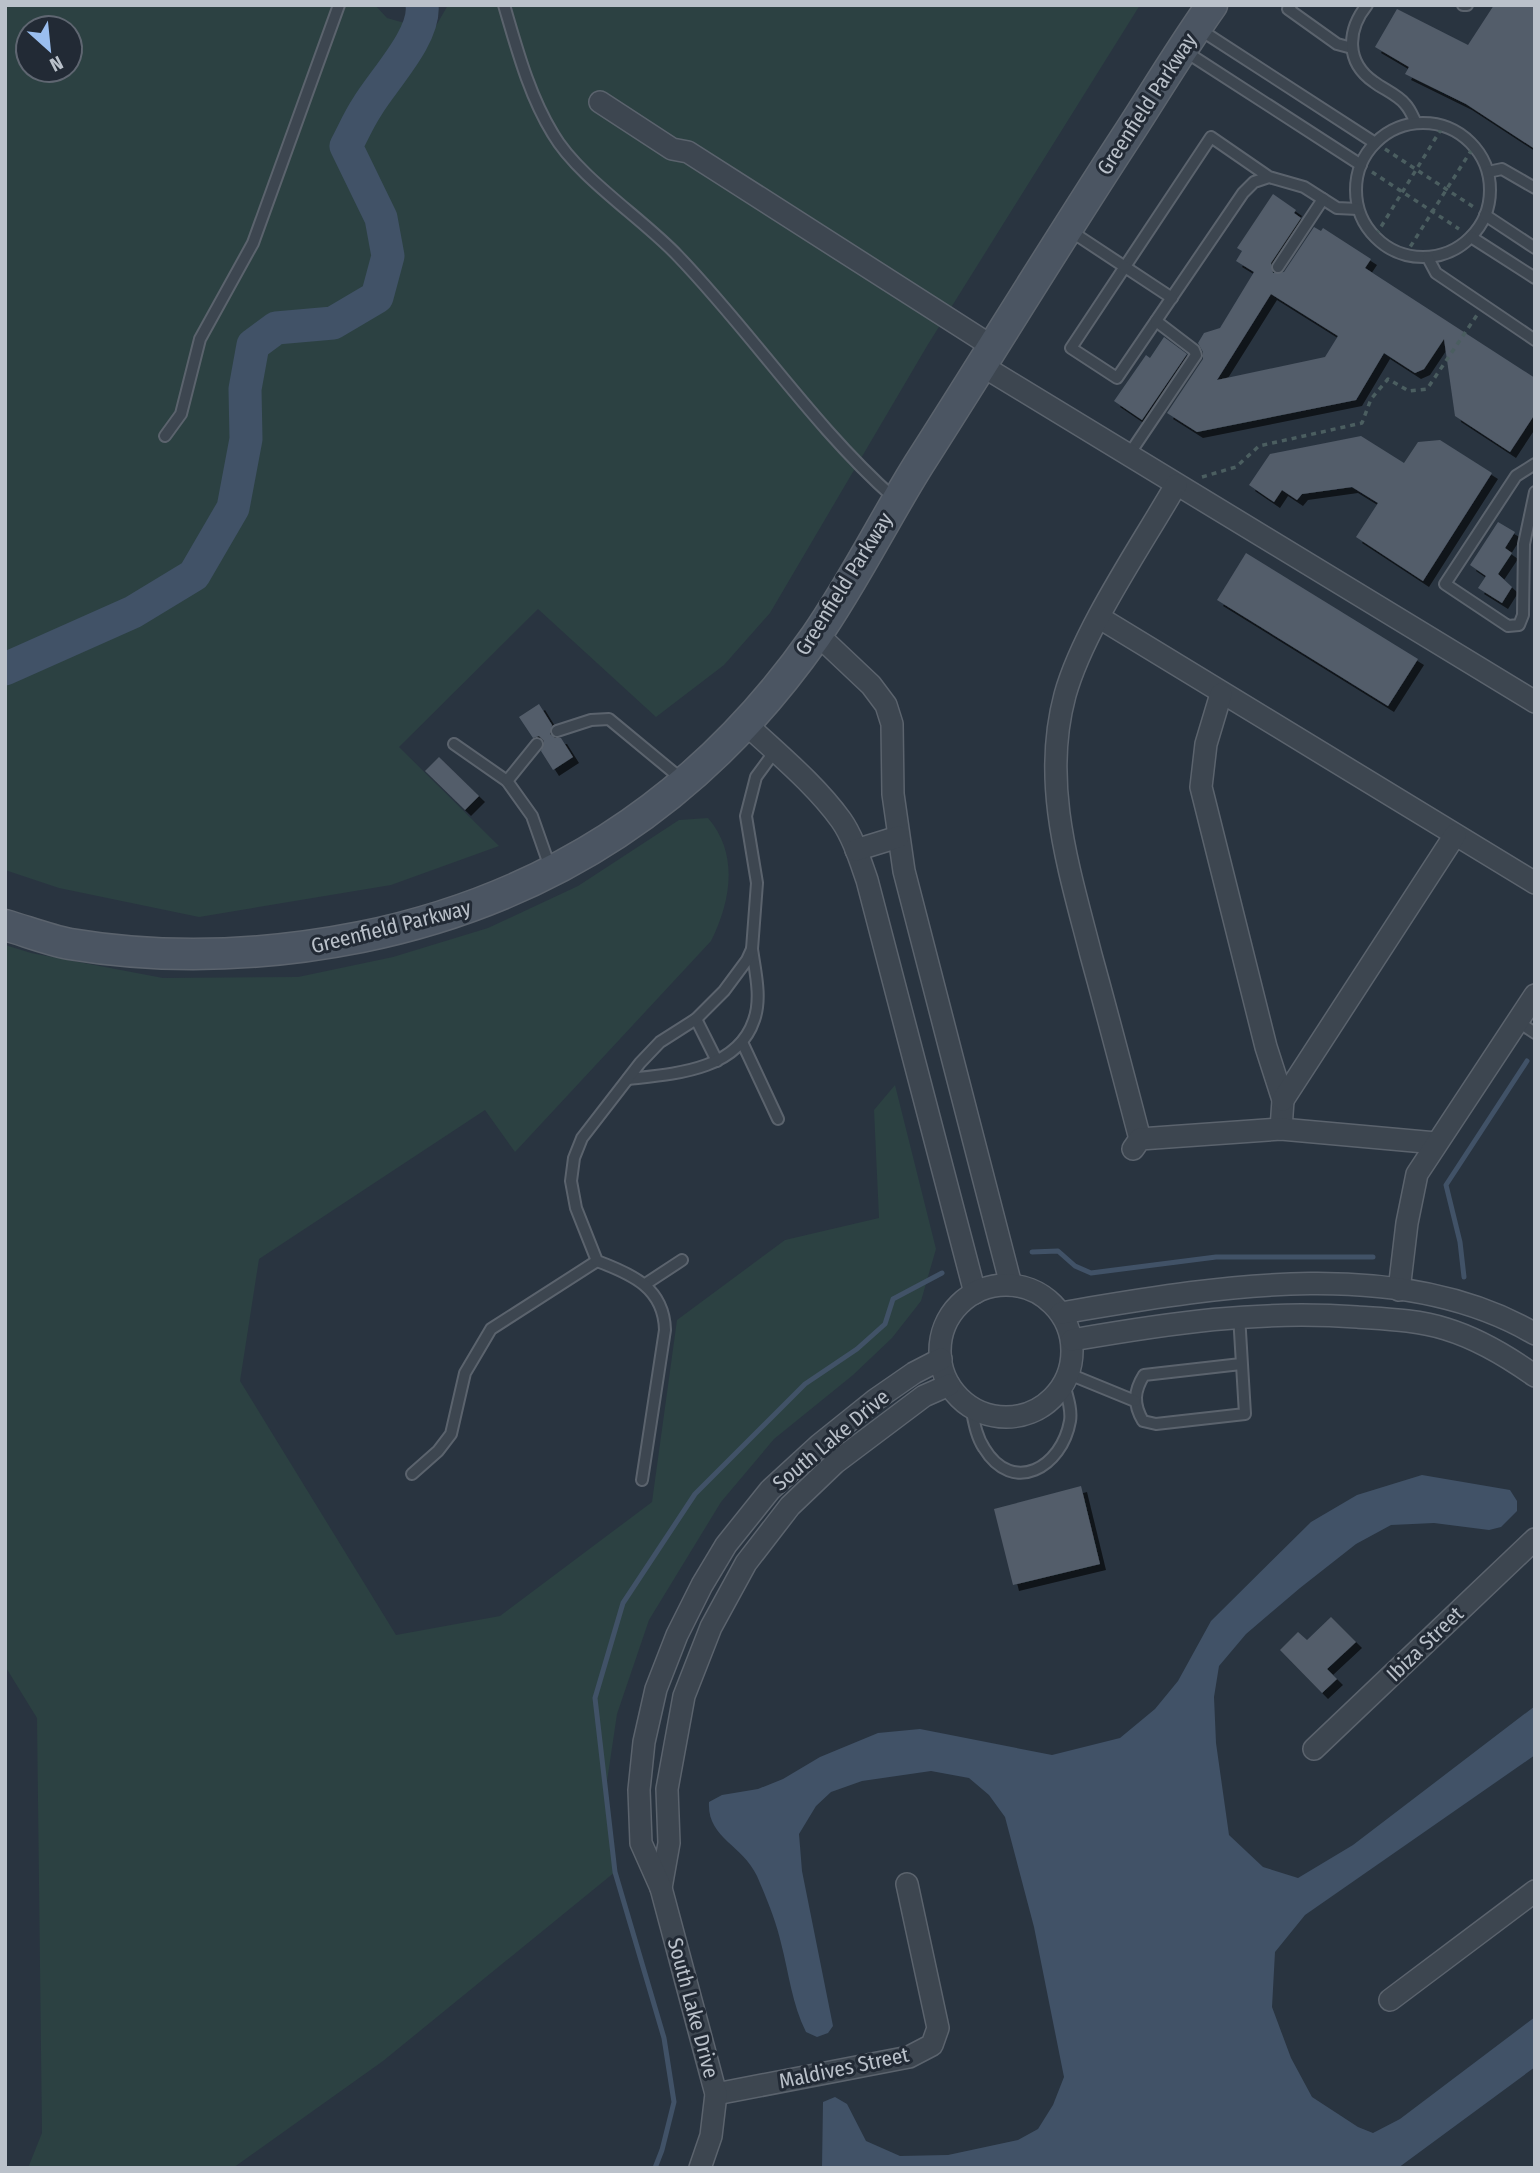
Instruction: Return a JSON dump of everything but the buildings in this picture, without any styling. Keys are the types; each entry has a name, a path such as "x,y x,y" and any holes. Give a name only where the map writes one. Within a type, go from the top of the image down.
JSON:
{"main road":[{"name":"Greenfield Parkway","path":"5,925 65,943 127,951 203,955 305,948 388,932 472,908 552,873 646,813 746,724 817,634 896,500 1067,228 1198,27"}],"street":[{"path":"600,102 672,149 680,162 987,357 1128,456 1535,702"},
{"path":"1176,485 1078,660 1065,694 1058,730 1055,796 1064,850 1136,1145 1281,1129 1436,1143"},
{"path":"1100,618 1535,883"},
{"path":"817,634 871,685 886,705 892,724 898,837 1011,1285"},
{"path":"1221,694 1206,744 1201,787 1266,1046 1283,1100 1281,1129"},
{"path":"746,724 842,821 856,850 867,880 975,1293"},
{"path":"1283,1100 1455,835"},
{"path":"856,850 898,837"},
{"path":"1399,1290 1407,1223 1417,1174 1436,1143 1526,1027 1535,995"},
{"path":"1061,1314 1248,1285 1306,1283 1399,1290 1458,1301 1513,1321 1535,1334"},
{"path":"1011,1285 1030,1290 1047,1299 1061,1314 1072,1340 1073,1357 1066,1379 1053,1398 1022,1415 996,1416 971,1407 949,1385 941,1359 941,1341 947,1322 959,1306 975,1293 1011,1285"},
{"path":"1072,1340 1203,1318 1320,1314 1404,1321 1446,1329 1494,1348 1535,1376"},
{"name":"South Lake Drive","path":"700,2168 711,2137 716,2094 661,1888 641,1843 639,1790 644,1742 656,1689 677,1635 702,1585 745,1519 791,1470 876,1400 914,1373 941,1359"},
{"name":"South Lake Drive","path":"661,1888 669,1843 667,1789 684,1696 711,1627 746,1563 790,1506 835,1463 924,1396 949,1385"},
{"name":"Ibiza Street","path":"1314,1749 1535,1539"},
{"name":"Maldives Street","path":"716,2094 909,2057 932,2046 938,2028 907,1884"},
{"path":"1390,2000 1535,1891"}],"lane":[{"path":"166,436 181,414 200,339 253,243 339,5"},
{"path":"504,5 530,88 554,136 572,160 680,258 834,438 896,500"},
{"path":"1291,5 1288,9 1337,44 1352,48"},
{"path":"1367,5 1357,18 1352,48 1357,66 1370,80 1405,102 1416,123"},
{"path":"1198,27 1375,144"},
{"path":"1198,27 1361,165"},
{"path":"1416,123 1443,126 1474,146 1488,172 1490,198 1485,215 1471,237 1453,250 1428,258 1405,255 1376,235 1358,209 1356,183 1361,165 1375,144 1392,131 1416,123"},
{"path":"1269,177 1254,183 1242,193 1117,378 1071,348 1211,138 1269,177 1304,187 1337,208 1358,209"},
{"path":"1488,172 1502,169 1535,188"},
{"path":"1278,267 1323,199"},
{"path":"1485,215 1535,248"},
{"path":"1067,228 1172,298"},
{"path":"1471,237 1535,278"},
{"path":"1428,258 1436,273 1535,340"},
{"path":"1128,456 1196,355 1194,350 1156,321"},
{"path":"1534,470 1516,476 1445,584 1508,626 1520,625 1523,615 1535,492"},
{"path":"556,731 591,720 609,719 684,781"},
{"path":"454,744 507,781 532,816 552,873"},
{"path":"507,781 537,744"},
{"path":"628,1079 683,1072 717,1061 742,1042 755,1018 757,989 752,948 757,883 746,816 755,777 775,751"},
{"path":"642,1480 665,1330 665,1314 647,1283 597,1261 576,1209 571,1181 574,1158 582,1138 628,1079 660,1042 696,1019 724,991 752,948"},
{"path":"696,1019 717,1061"},
{"path":"742,1042 778,1119"},
{"path":"647,1283 682,1260"},
{"path":"412,1474 438,1451 451,1434 465,1373 491,1329 597,1261"},
{"path":"1239,1315 1245,1414 1156,1424 1143,1421 1135,1401 1135,1388 1144,1375 1241,1364"},
{"path":"971,1407 979,1439 991,1459 1006,1470 1031,1472 1052,1459 1066,1435 1070,1419 1066,1379 1135,1401"}],"path":[{"path":"1376,235 1443,126"},
{"path":"1375,144 1485,215"},
{"path":"1405,255 1474,146"},
{"path":"1361,165 1471,237"},
{"path":"1176,485 1236,467 1259,446 1362,423 1371,399 1388,379 1409,391 1427,389 1483,305"}],"green space":[{"path":"5,5 375,5 387,18 433,31 448,5 1140,5 927,346 770,613 724,665 656,717 538,609 399,747 499,846 391,885 199,917 59,888 5,870"},
{"path":"708,818 724,847 729,878 723,910 711,941 515,1152 485,1110 259,1259 240,1381 396,1635 500,1616 652,1502 677,1320 785,1240 879,1218 874,1110 895,1085 936,1249 921,1301 892,1338 853,1375 774,1439 721,1502 649,1620 617,1714 605,1795 615,1872 383,2061 233,2168 28,2168 42,2133 37,1718 5,1666 5,945 31,953 163,978 298,977 393,957 488,928 578,886 679,820"}],"water":[{"path":"1422,1475 1510,1490 1517,1501 1517,1511 1501,1527 1489,1530 1434,1523 1391,1525 1356,1544 1246,1634 1219,1666 1214,1697 1216,1743 1229,1835 1263,1867 1298,1878 1353,1845 1535,1706 1535,1755 1305,1915 1275,1952 1272,2007 1291,2058 1312,2097 1358,2127 1373,2133 1400,2119 1535,2017 1535,2067 1398,2168 822,2168 823,2102 835,2097 847,2104 866,2141 900,2156 948,2155 1018,2140 1038,2129 1053,2105 1064,2077 1034,1927 1005,1817 989,1795 969,1778 931,1771 862,1781 831,1792 816,1806 799,1834 802,1871 833,2026 828,2033 817,2037 806,2032 801,2021 776,1926 757,1876 751,1865 719,1833 710,1814 709,1802 722,1795 758,1789 783,1779 820,1757 878,1733 920,1729 1052,1755 1120,1738 1155,1709 1178,1681 1211,1621 1311,1522 1357,1495"}],"waterway":[{"path":"5,669 133,612 194,575 233,508 246,439 245,389 253,345 276,328 333,323 377,297 388,256 381,218 346,146 374,96 411,44 421,17 422,5"},
{"path":"1464,1277 1460,1242 1446,1185 1527,1061"},
{"path":"1032,1252 1058,1251 1075,1266 1091,1273 1216,1257 1373,1257"},
{"path":"655,2168 674,2102 664,2038 615,1872 595,1698 623,1603 695,1494 805,1384 857,1349 885,1324 893,1299 942,1273"}]}
